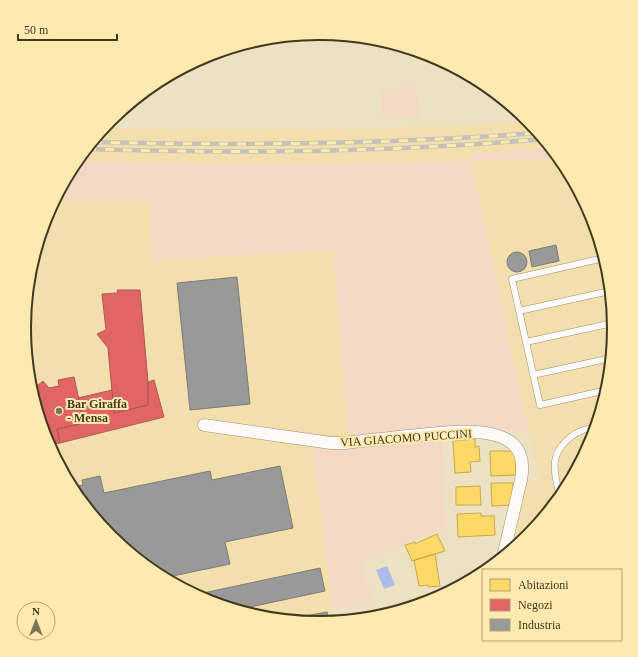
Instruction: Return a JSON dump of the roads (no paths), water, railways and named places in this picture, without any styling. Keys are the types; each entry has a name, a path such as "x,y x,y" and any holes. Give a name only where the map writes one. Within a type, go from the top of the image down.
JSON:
{"street":[{"name":"VIA GIACOMO PUCCINI","path":"204,425 327,443 345,443 460,431 482,433 503,438 515,446 521,458 523,470 505,548"}],"lane":[{"path":"598,259 512,279 540,405 600,392"},
{"path":"519,311 605,292"},
{"path":"526,342 607,324"},
{"path":"533,375 605,359"},
{"path":"558,489 555,472 555,461 558,451 566,442 580,431 589,429"}],"water":[{"path":"387,566 395,585 384,589 376,570"}],"railway":[{"path":"100,142 260,144 371,142 531,134"},
{"path":"94,149 144,151 316,151 430,147 536,140"}],"place":[{"name":"Bar Giraffa - Mensa","path":"59,411"}]}
